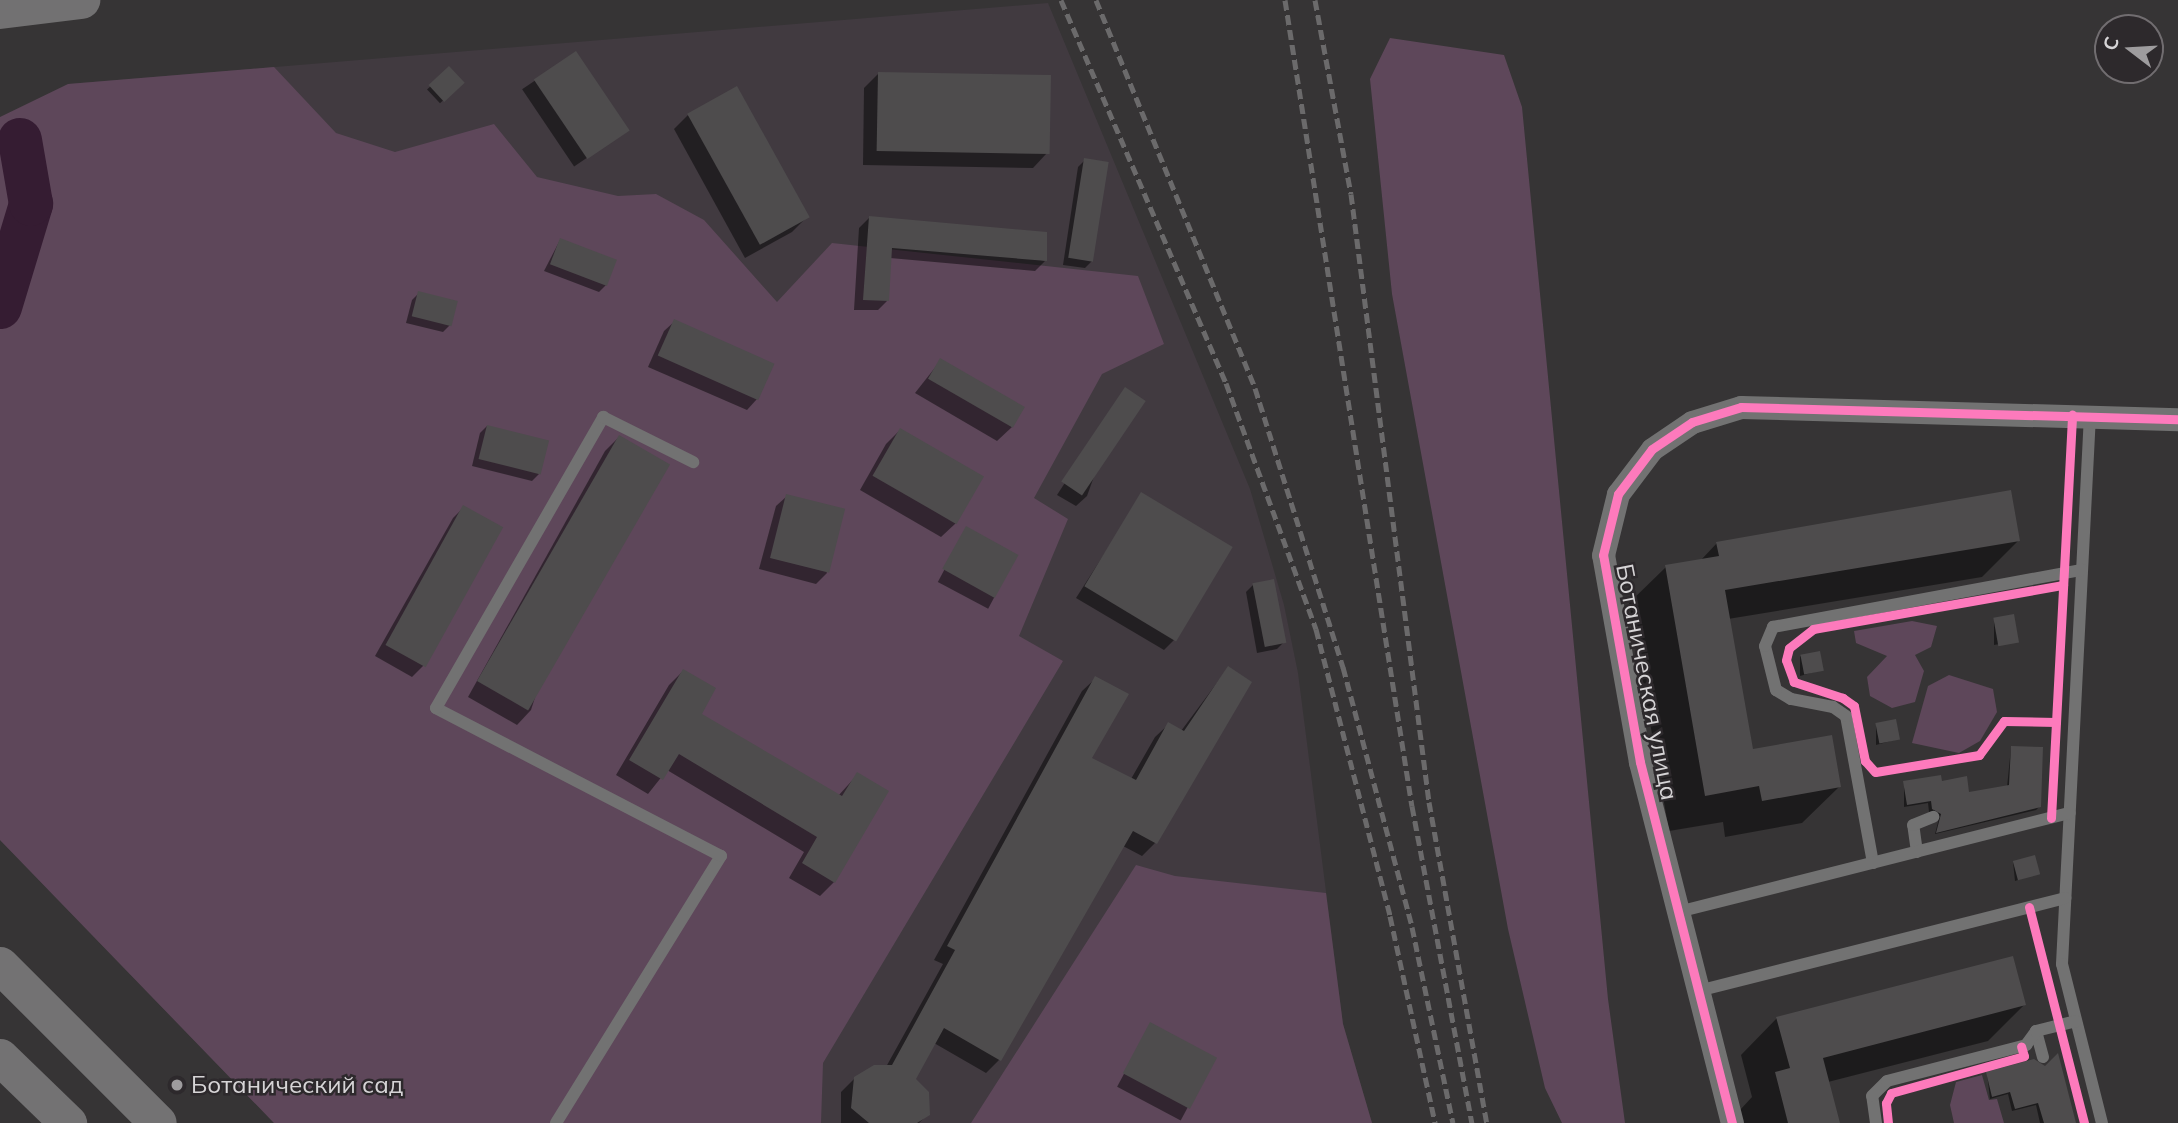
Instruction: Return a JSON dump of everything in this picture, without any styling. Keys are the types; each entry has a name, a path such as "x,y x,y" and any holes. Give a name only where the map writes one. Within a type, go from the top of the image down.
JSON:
{"highway":[{"path":"0,10 81,0"}],"main road":[{"path":"0,965 158,1123"},
{"path":"0,1057 68,1123"}],"street":[{"name":"Ботаническая улица","path":"1732,1123 1640,762 1603,555 1618,494 1652,449 1692,422 1741,407 2178,419"}],"lane":[{"path":"2090,415 2062,964 2102,1123"},
{"path":"556,1123 721,856 436,708 603,417 693,462"},
{"path":"1873,863 1846,716 1833,706 1791,699 1776,690 1765,646 1773,627 2082,570"},
{"path":"1678,912 2070,813"},
{"path":"1917,852 1913,825 1933,817"},
{"path":"1698,990 2065,898"},
{"path":"1877,1123 1872,1096 1878,1086 2026,1045 2036,1031 2076,1021"},
{"path":"2036,1031 2043,1057"}],"shaded area":[{"path":"1048,3 1250,489 1284,605 1298,673 1343,1024 1372,1123 274,1123 0,840 68,84"},
{"path":"1390,38 1504,55 1522,107 1608,999 1625,1123 1562,1123 1545,1088 1508,929 1392,294 1370,79"},
{"path":"274,67 336,133 395,152 494,124 537,177 618,196 656,194 704,220 777,302 832,243 1138,276 1164,344 1102,374 1034,498 1068,519 1019,636 1063,661 823,1063 821,1123 274,1123 0,840 0,117 68,84"},
{"path":"1912,621 1937,626 1931,647 1915,655 1924,671 1915,702 1892,708 1870,696 1867,677 1887,656 1856,643 1854,631"},
{"path":"1949,675 1993,689 1997,712 1980,741 1959,753 1912,743 1928,686"},
{"path":"1136,865 1175,876 1326,893 1343,1024 1372,1123 971,1123"},
{"path":"1982,1075 1989,1100 1997,1099 2004,1123 1954,1123 1950,1105 1956,1082"}],"building":[{"path":"576,51 630,131 587,159 534,80"},
{"path":"449,66 465,83 444,102 429,85"},
{"path":"878,72 1051,75 1050,154 877,151"},
{"path":"737,86 810,217 760,245 687,114"},
{"path":"1084,158 1109,162 1093,262 1068,258"},
{"path":"869,216 1047,232 1047,261 892,248 889,301 863,300"},
{"path":"560,238 617,260 607,286 550,264"},
{"path":"418,291 458,301 451,326 412,316"},
{"path":"674,319 774,364 758,400 658,356"},
{"path":"940,358 1025,407 1013,428 928,379"},
{"path":"1125,387 1146,401 1082,495 1061,482"},
{"path":"487,425 549,440 541,474 479,459"},
{"path":"900,428 984,476 957,524 872,476"},
{"path":"619,435 670,464 528,710 477,681"},
{"path":"2011,490 2020,541 1725,590 1753,749 1832,735 1841,787 1762,801 1759,786 1705,796 1665,565 1719,556 1716,542"},
{"path":"1141,492 1233,547 1176,641 1084,586"},
{"path":"786,494 845,509 829,573 770,558"},
{"path":"463,505 503,527 426,667 385,645"},
{"path":"966,526 1018,555 995,598 942,569"},
{"path":"1274,579 1286,643 1265,647 1252,583"},
{"path":"2014,614 2019,643 1998,646 1993,618"},
{"path":"1820,651 1824,671 1804,674 1800,655"},
{"path":"1228,666 1252,682 1157,844 1133,831 1001,1061 944,1028 916,1079 929,1092 930,1115 917,1123 869,1123 851,1108 854,1077 874,1065 892,1065 955,950 947,946 1095,676 1129,694 1092,758 1136,780 1168,722 1184,731"},
{"path":"683,669 716,688 702,714 842,796 857,772 889,791 835,883 802,863 817,837 679,754 663,780 629,760"},
{"path":"1896,719 1900,740 1879,744 1875,723"},
{"path":"2011,746 2043,747 2041,807 1936,833 1941,814 1932,809 1931,801 1907,805 1903,781 1941,775 1942,781 1967,776 1969,792 2009,785"},
{"path":"2035,855 2040,874 2018,880 2013,861"},
{"path":"2013,956 2026,1005 1823,1058 1840,1123 1788,1123 1775,1072 1790,1068 1776,1017"},
{"path":"1150,1022 1217,1058 1190,1109 1123,1073"},
{"path":"2058,1053 2076,1123 2044,1123 2038,1103 2015,1109 2010,1092 1992,1097 1986,1072 2034,1059 2045,1066"}],"waterway":[{"path":"0,307 31,204 20,140"}],"railway":[{"path":"1061,0 1226,383 1316,629 1390,916 1435,1123"},
{"path":"1096,0 1255,388 1343,667 1412,927 1453,1123"},
{"path":"1285,0 1412,806 1472,1123"},
{"path":"1315,0 1351,194 1429,802 1487,1123"}],"cycle path":[{"path":"1732,1123 1640,762 1603,555 1618,494 1652,449 1692,422 1741,407 2178,419"},
{"path":"2051,818 2072,415"},
{"path":"2056,722 2004,721 1979,755 1875,772 1865,761 1854,706 1843,698 1794,682 1786,660 1789,648 1813,629 2063,585"},
{"path":"2029,907 2084,1123"},
{"path":"1888,1123 1886,1103 1891,1093 2024,1056 2021,1046"}],"place":[{"name":"Ботанический сад","path":"177,1085"}]}
